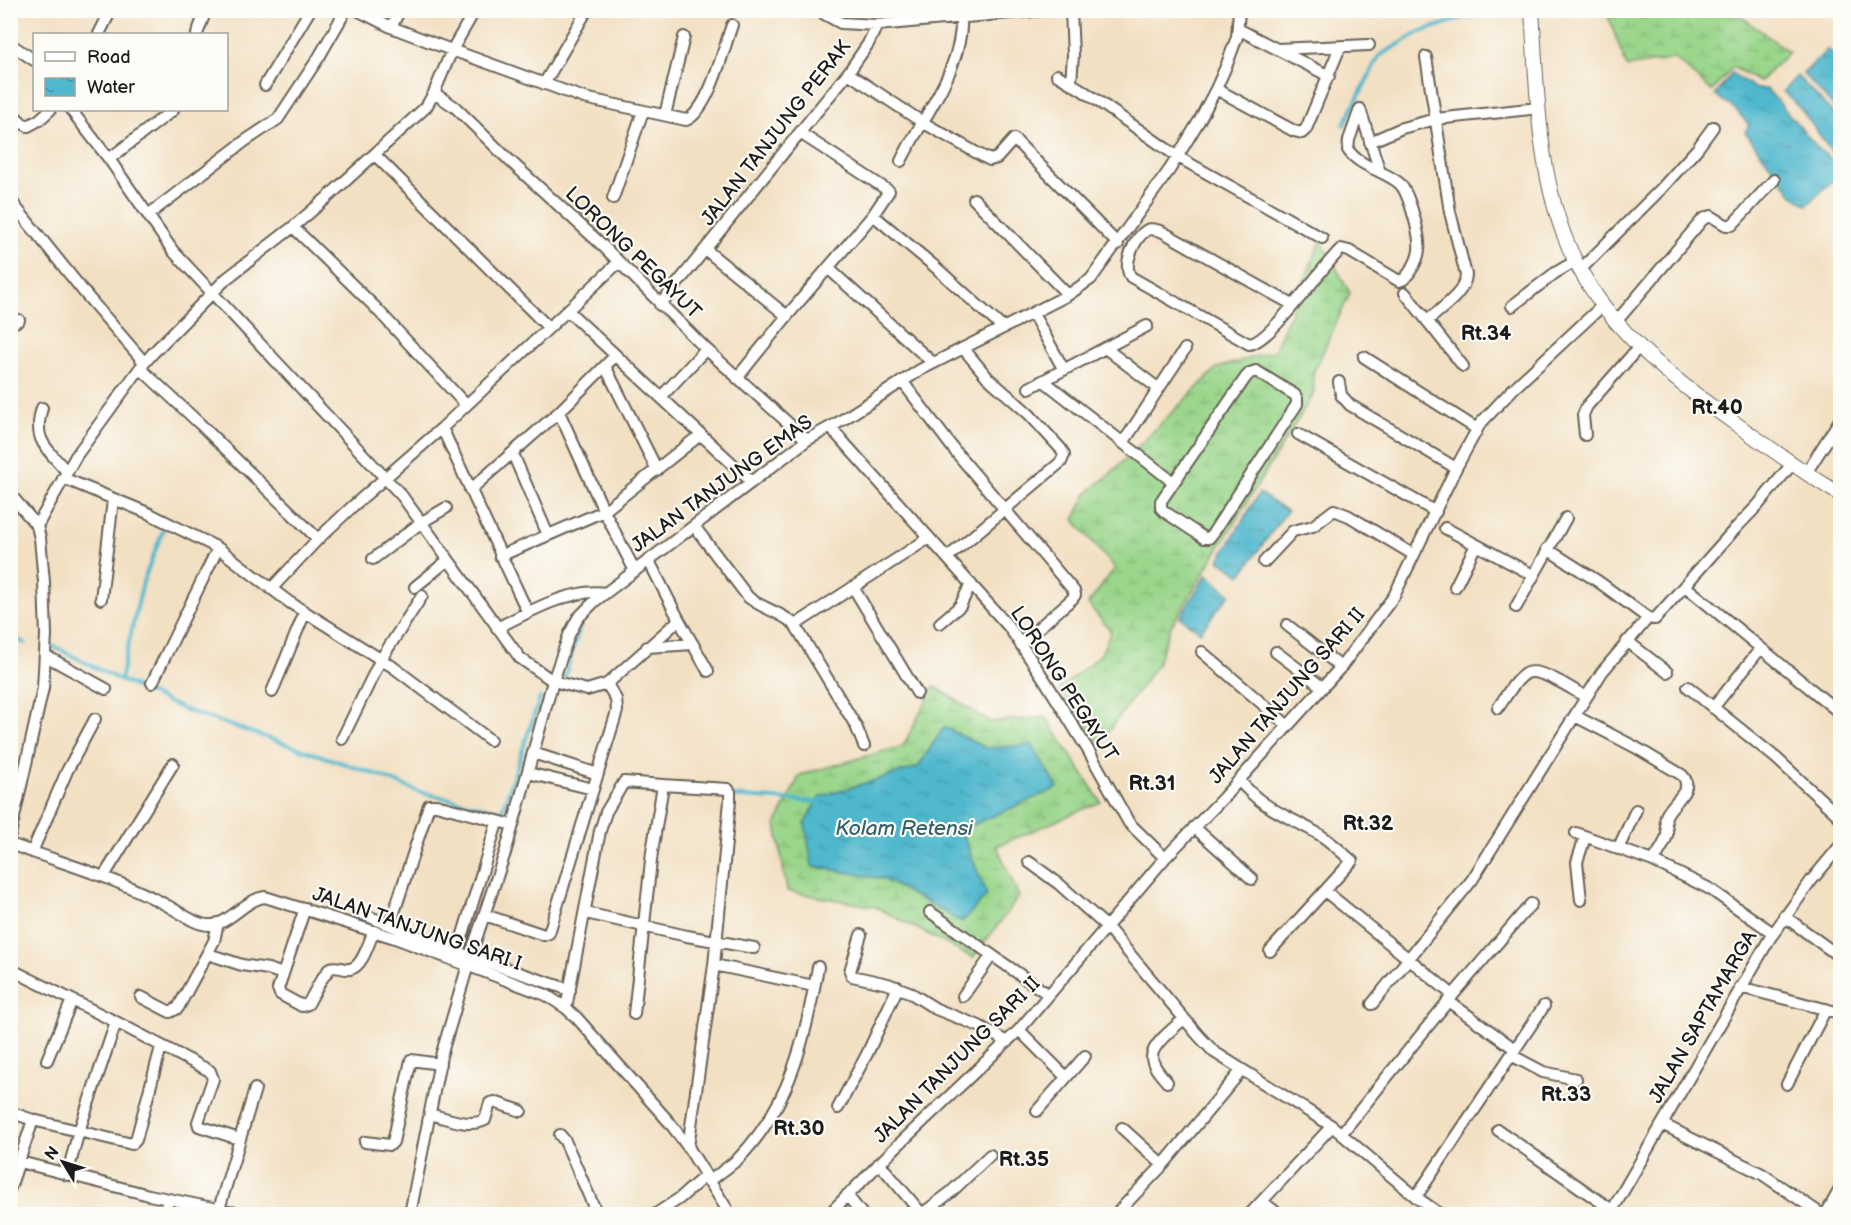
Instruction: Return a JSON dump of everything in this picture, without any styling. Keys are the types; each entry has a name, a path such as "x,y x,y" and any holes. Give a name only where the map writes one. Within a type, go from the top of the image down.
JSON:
{"street":[{"path":"10,16 14,10"},
{"path":"100,33 111,10"},
{"path":"197,33 206,10"},
{"path":"265,85 310,10"},
{"path":"148,214 278,119 319,57 346,10"},
{"path":"357,10 378,15 391,27 584,98 686,120 698,111 715,75 732,25"},
{"path":"391,27 400,10"},
{"path":"37,526 65,475 142,365 210,292 293,227 426,107 452,50 475,10"},
{"path":"544,84 587,10"},
{"path":"817,10 841,23 878,26 962,14 1045,10"},
{"path":"1071,10 1073,55 1071,83"},
{"name":"JALAN TANJUNG EMAS","path":"410,1215 440,1064 469,961 513,825 553,681 575,623 588,607 807,440 933,363 1068,296 1091,279 1178,157 1216,89 1238,29 1239,10"},
{"path":"1532,13 1539,108 1551,190 1563,234 1577,266 1602,306 1639,347 1692,393 1792,464 1840,494"},
{"path":"901,161 950,71 957,50 962,14"},
{"name":"JALAN TANJUNG PERAK","path":"660,305 848,73 878,26"},
{"path":"1238,29 1329,76"},
{"path":"665,115 684,37"},
{"path":"10,44 33,59"},
{"path":"1274,49 1369,45"},
{"path":"1216,89 1300,133 1306,129 1340,47"},
{"path":"1426,57 1450,212 1466,282 1460,291 1427,321"},
{"path":"848,73 921,122 990,160 997,159 1014,139 1118,244"},
{"path":"1057,75 1178,157 1322,238"},
{"name":"LORONG PEGAYUT","path":"434,93 455,106 508,160 601,244 706,349 807,440"},
{"path":"1370,142 1402,128 1436,119 1539,108"},
{"path":"1293,305 1161,231 1147,230 1128,258 1127,270 1131,277 1246,344 1253,344 1261,340 1293,305 1341,249 1349,251 1399,281 1407,277 1419,254 1418,238 1407,194 1399,183 1380,172 1354,156 1348,150 1349,140 1360,109 1380,172"},
{"path":"10,111 28,126 49,111"},
{"path":"72,111 109,159 173,252 385,477 422,522 520,658 553,681 587,690 607,684 679,621"},
{"path":"109,159 172,111"},
{"path":"613,198 643,111"},
{"path":"1512,306 1556,273 1577,266 1661,189 1697,149 1713,127"},
{"path":"737,378 873,215 889,191 800,133"},
{"path":"375,155 548,327"},
{"path":"1616,323 1703,219 1711,216 1726,225 1732,225 1774,180"},
{"path":"974,199 1068,296"},
{"path":"10,200 142,365 318,539"},
{"path":"873,215 1003,328"},
{"path":"293,227 374,306 466,405"},
{"path":"706,250 787,316"},
{"path":"271,589 318,539 442,428 618,263"},
{"path":"828,268 933,363"},
{"path":"1404,293 1463,366"},
{"name":"JALAN TANJUNG SARI II","path":"829,1215 879,1163 1007,1042 1165,858 1341,667 1390,602 1477,429 1513,389 1602,306"},
{"path":"567,310 752,482"},
{"path":"1033,314 1064,370"},
{"path":"1029,388 1147,326"},
{"path":"1585,435 1583,415 1587,405 1639,347"},
{"path":"948,557 1061,462 1063,452 1029,414 988,378 963,348"},
{"path":"1106,348 1159,389"},
{"path":"661,398 706,349"},
{"path":"1123,443 1185,349"},
{"path":"470,490 513,454 615,356"},
{"path":"1364,357 1477,429"},
{"path":"605,366 657,470"},
{"path":"1256,371 1260,373 1296,397 1296,404 1209,538 1201,537 1161,508 1162,498 1173,482 1250,373 1256,371"},
{"path":"902,381 955,451 1075,593 1072,599 1021,643"},
{"path":"1044,381 1173,482"},
{"path":"1339,382 1341,395 1350,405 1456,468"},
{"path":"42,408 39,436 65,475 113,500 175,525 218,548 271,589 381,659 489,740"},
{"path":"558,412 635,571"},
{"path":"1806,473 1840,420"},
{"name":"LORONG PEGAYUT","path":"830,427 948,557 1021,643 1097,765 1117,806 1129,823 1165,858"},
{"path":"442,428 528,613"},
{"path":"1298,434 1436,512"},
{"path":"500,556 604,511 700,435"},
{"path":"513,454 548,535"},
{"path":"1547,549 1599,582 1648,618 1655,620 1792,464"},
{"path":"10,835 15,799 43,688 46,656 43,561 37,526 14,497"},
{"path":"10,512 14,497"},
{"path":"101,599 113,500"},
{"path":"373,559 422,522 446,508"},
{"path":"1264,562 1293,531 1313,526 1334,510 1349,516 1414,555"},
{"path":"1516,607 1566,518"},
{"path":"694,526 748,597 759,605 786,617 795,625 856,726 864,746"},
{"path":"1445,528 1533,575"},
{"path":"795,625 929,538"},
{"path":"1455,587 1476,545"},
{"path":"152,683 218,548"},
{"path":"415,586 448,560"},
{"path":"649,561 679,621 708,671"},
{"path":"940,623 960,606 971,584"},
{"path":"1685,586 1840,713"},
{"path":"853,587 917,693"},
{"path":"497,628 528,613 580,594 606,593"},
{"path":"342,739 381,659 422,596"},
{"path":"272,692 305,612"},
{"path":"1372,1004 1472,880 1602,672 1648,618"},
{"path":"1287,625 1341,667"},
{"path":"1628,641 1667,672"},
{"path":"647,647 693,644"},
{"path":"1713,708 1761,648"},
{"path":"1202,652 1287,725"},
{"path":"1276,652 1322,687"},
{"path":"46,656 106,688"},
{"path":"1498,708 1522,676 1532,672 1550,677 1586,697"},
{"path":"485,915 544,935 549,933 617,711 615,699 607,684"},
{"path":"1688,687 1776,758 1840,817"},
{"path":"1575,716 1635,747 1686,779 1685,790 1666,816 1667,836 1653,861"},
{"path":"32,852 67,771 95,719"},
{"path":"531,763 595,781"},
{"path":"531,763 595,781"},
{"path":"104,876 173,764"},
{"path":"1239,780 1258,800 1294,822 1317,832 1352,861 1270,951"},
{"path":"566,1008 602,821 619,789 626,781 662,790 726,789 730,797 714,965 688,1147"},
{"path":"634,1014 652,852 662,790"},
{"path":"390,925 429,805 513,825"},
{"path":"1618,849 1636,810"},
{"path":"360,913 456,957 497,822"},
{"path":"1194,827 1252,879"},
{"path":"1581,900 1577,862 1581,835 1653,861 1710,889 1773,933"},
{"path":"10,844 104,876 142,892 198,923 211,925 218,923 214,941 174,1012 141,997"},
{"name":"JALAN SAPTAMARGA","path":"1611,1213 1773,933 1840,846"},
{"path":"1029,861 1059,884 1107,927 1214,1052 1332,1126 1440,1215"},
{"path":"1325,891 1408,959 1513,1052 1550,1074 1576,1079"},
{"name":"JALAN TANJUNG SARI I","path":"218,923 262,897 305,908 469,961 532,988 566,1008 670,1123 688,1147 730,1215"},
{"path":"1341,1134 1450,998 1531,904"},
{"path":"305,908 278,989 279,993 305,1006 310,1002 330,968 338,966 351,969 360,962 374,931"},
{"path":"930,912 1049,995"},
{"path":"586,913 754,948"},
{"path":"1784,916 1840,957"},
{"path":"861,935 850,975 898,987 916,995 936,1009 979,1026 1007,1042"},
{"path":"207,954 283,974"},
{"path":"963,996 992,955"},
{"path":"469,961 570,990"},
{"path":"714,965 814,986"},
{"path":"656,1215 737,1159 774,1111 794,1071 818,967"},
{"path":"10,969 207,1069 213,1079 198,1122 199,1126 240,1139"},
{"path":"837,1107 867,1054 898,987"},
{"path":"1740,987 1840,1013"},
{"path":"47,1060 72,1000"},
{"path":"1416,1197 1544,1006"},
{"path":"1787,1084 1826,1009"},
{"path":"1167,1083 1154,1062 1153,1052 1161,1040 1184,1019"},
{"path":"67,1175 79,1131 116,1022"},
{"path":"1018,1030 1066,1077"},
{"path":"10,1112 130,1145 134,1143 162,1047"},
{"path":"1037,1111 1085,1056"},
{"path":"365,1142 390,1145 393,1142 411,1060 440,1064"},
{"path":"1116,1215 1163,1165 1242,1070"},
{"path":"219,1209 255,1089"},
{"path":"430,1114 477,1123 485,1120 490,1103 494,1102 521,1111"},
{"path":"10,1188 33,1120"},
{"path":"1662,1124 1762,1174 1821,1215"},
{"path":"1250,1215 1332,1126"},
{"path":"1122,1128 1163,1165"},
{"path":"1498,1130 1611,1213"},
{"path":"560,1135 565,1141 597,1215"},
{"path":"879,1163 922,1214 951,1192 990,1155"},
{"path":"20,1162 242,1215"},
{"path":"1826,1215 1840,1189"},
{"path":"847,1195 862,1215"},
{"path":"165,1215 168,1199"},
{"path":"1263,1202 1278,1215"}],"green space":[{"path":"1606,11 1734,11 1789,52 1759,82 1733,67 1712,91 1675,59 1627,67"},
{"path":"1321,241 1350,293 1313,374 1314,393 1170,628 1157,665 1100,743 1060,689 1101,654 1111,631 1088,604 1115,568 1074,520 1088,492 1109,475 1217,368 1274,351"},
{"path":"934,686 990,722 1046,717 1101,802 997,846 1019,897 973,958 876,907 787,891 776,824 800,775 903,746"}],"water":[{"path":"1828,49 1840,61 1840,113 1803,74"},
{"path":"1732,73 1756,89 1767,89 1819,149 1840,167 1840,174 1807,205 1793,195 1745,132 1749,125 1736,110 1715,95"},
{"path":"1797,76 1840,120 1840,157 1833,154 1803,112 1783,91"},
{"path":"1259,493 1287,511 1241,575 1219,560"},
{"path":"1207,574 1230,594 1200,632 1180,617"},
{"name":"Kolam Retensi","path":"944,727 986,748 1032,745 1058,788 961,830 987,895 962,922 883,879 812,866 805,823 820,797 918,767"}],"waterway":[{"path":"1344,125 1379,56 1420,32 1465,17 1496,14"},
{"path":"120,680 143,582 164,528"},
{"path":"565,677 580,626"},
{"path":"10,636 25,643"},
{"path":"53,646 185,710 378,775 419,792 502,811 540,698"},
{"path":"623,789 819,802"}],"district":[{"name":"Rt.34","path":"1486,333"},
{"name":"Rt.40","path":"1717,407"},
{"name":"Rt.31","path":"1152,783"},
{"name":"Rt.32","path":"1368,823"},
{"name":"Rt.33","path":"1566,1094"},
{"name":"Rt.30","path":"799,1128"},
{"name":"Rt.35","path":"1024,1159"}]}
